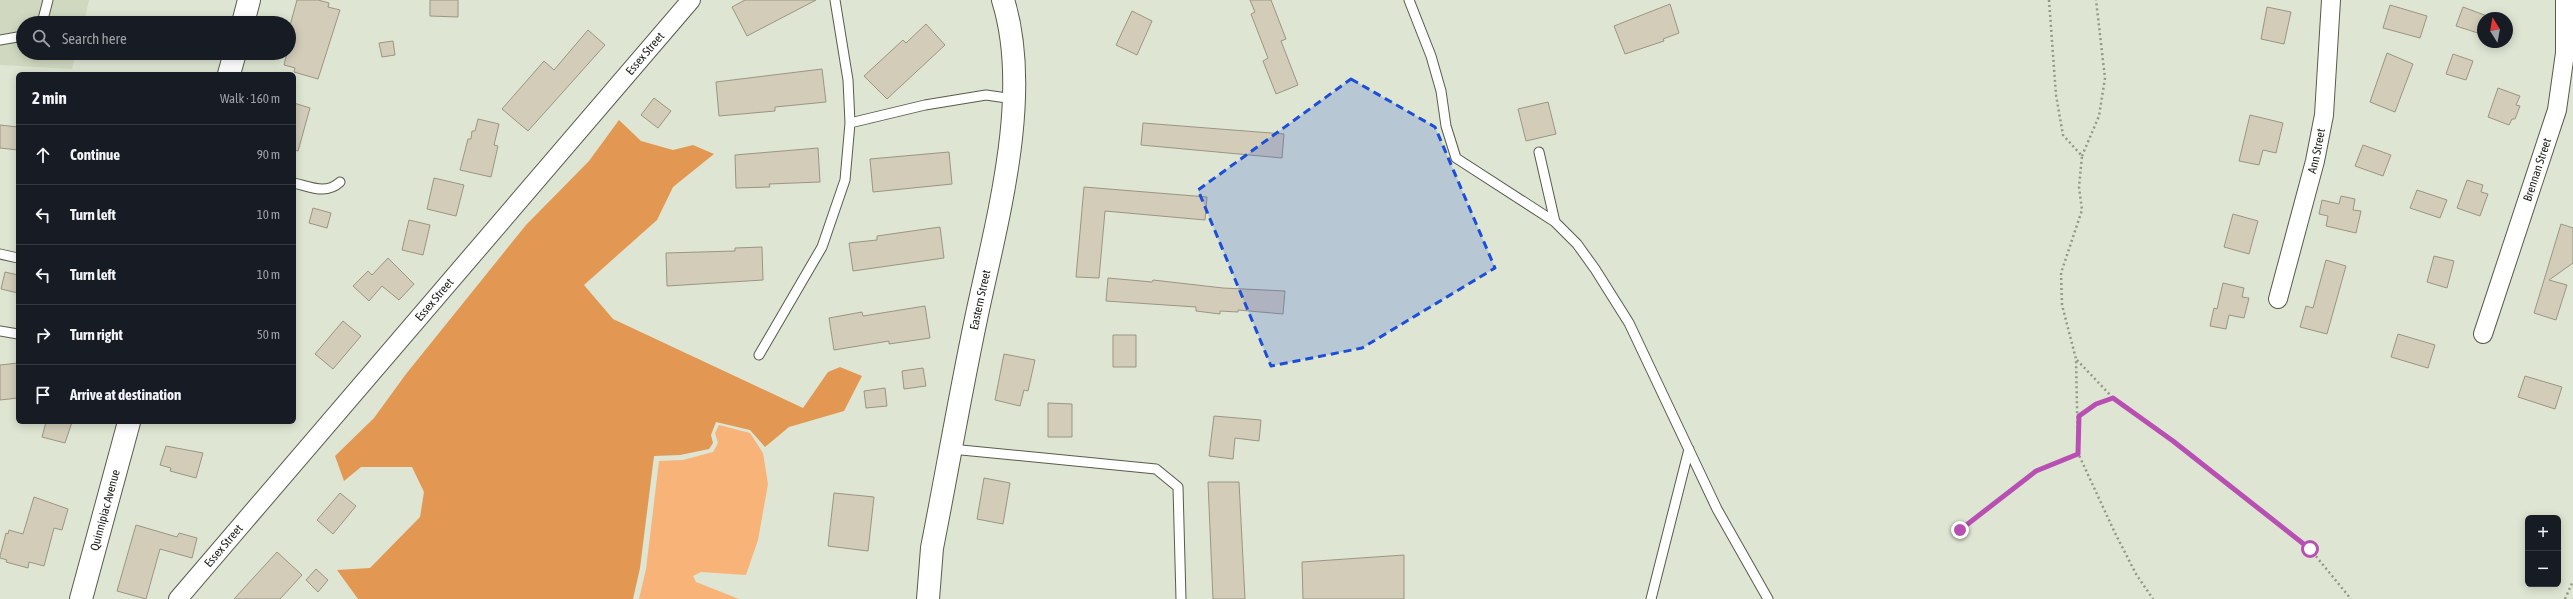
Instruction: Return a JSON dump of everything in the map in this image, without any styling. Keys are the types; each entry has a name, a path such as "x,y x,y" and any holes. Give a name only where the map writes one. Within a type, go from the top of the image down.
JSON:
{"street":[{"path":"245,16 249,0"},
{"name":"Essex Street","path":"178,599 690,0"},
{"name":"Eastern Street","path":"928,599 932,548 999,206 1014,99 1013,54 1003,0"},
{"name":"Ann Street","path":"2278,298 2315,161 2324,115 2331,0"},
{"name":"Brennan Street","path":"2483,334 2557,110 2565,53 2564,0"},
{"path":"229,72 232,60"},
{"name":"Quinnipiac Avenue","path":"81,599 128,424"}],"lane":[{"path":"44,16 48,0"},
{"path":"760,354 822,247 845,180 850,123 848,80 835,0"},
{"path":"1409,0 1435,70 1441,91 1446,126 1456,158 1555,222 1577,244 1595,269 1629,323 1717,509 1768,599"},
{"path":"0,40 16,37"},
{"path":"850,123 925,105 986,95 1014,99"},
{"path":"1539,152 1555,222"},
{"path":"296,183 323,190 333,188 340,182"},
{"path":"0,254 16,258"},
{"path":"0,331 16,334"},
{"path":"951,449 1156,469 1178,487 1181,599"},
{"path":"1651,599 1689,449"}],"path":[{"path":"2049,0 2056,94 2063,135 2082,156"},
{"path":"2096,0 2105,78 2099,116 2082,156 2079,187 2082,210 2061,273 2062,305 2076,359 2079,416 2078,454 2122,547 2153,599"},
{"path":"2076,359 2113,398 2173,441 2310,549 2351,599"},
{"path":"2079,416 2096,404 2113,398"},
{"path":"1960,530 2036,471 2078,454"},
{"path":"2565,599 2573,581"}],"highlighted area":[{"path":"1351,79 1435,127 1495,268 1362,348 1271,366 1198,190"}],"shaded area":[{"path":"0,0 89,0 86,16 16,16 16,60 74,60 72,69 0,65"},
{"path":"619,120 641,141 673,150 693,145 714,154 673,187 657,220 584,285 613,319 803,408 828,372 840,367 862,376 844,411 789,427 765,447 750,430 716,422 711,435 713,443 709,449 680,455 654,456 640,568 633,599 358,599 337,570 370,568 420,517 424,492 412,467 361,467 344,481 335,456 374,418 406,374 526,225 589,161"},
{"path":"719,425 750,433 763,453 768,484 758,540 746,575 701,572 693,576 696,582 739,599 639,599 646,569 659,461 683,460 713,452 718,443 715,433"}],"building":[{"path":"297,0 318,0 329,3 328,7 340,10 318,79 294,72 295,68 284,65 285,60 296,60 296,16 293,16"},
{"path":"430,0 458,0 458,17 430,16"},
{"path":"745,0 816,0 747,36 732,7"},
{"path":"1250,0 1271,0 1286,39 1281,41 1298,85 1276,94 1263,61 1268,58 1251,14 1255,12"},
{"path":"1670,4 1679,33 1663,39 1664,41 1625,54 1614,26"},
{"path":"2390,5 2427,16 2420,38 2383,28"},
{"path":"2267,7 2291,12 2284,44 2261,39"},
{"path":"2463,7 2477,12 2477,33 2456,26"},
{"path":"1132,11 1152,21 1137,55 1116,45"},
{"path":"926,24 945,45 887,99 864,76 903,40 906,43"},
{"path":"588,30 605,45 528,131 502,109 544,61 554,70"},
{"path":"393,41 395,55 382,57 379,43"},
{"path":"2387,53 2413,64 2395,112 2370,102"},
{"path":"2453,54 2473,61 2466,80 2446,74"},
{"path":"822,69 826,102 775,107 775,111 719,116 716,82"},
{"path":"2498,88 2520,96 2516,105 2520,106 2515,119 2512,119 2509,125 2488,117"},
{"path":"654,98 671,111 658,128 641,115"},
{"path":"1548,102 1556,134 1526,141 1518,109"},
{"path":"296,104 310,108 298,151 296,150"},
{"path":"2250,115 2283,123 2276,153 2263,150 2259,165 2239,161"},
{"path":"478,119 499,124 494,145 498,146 491,177 460,170 468,139 471,139 472,131 475,131"},
{"path":"1143,123 1284,134 1282,158 1141,145"},
{"path":"0,125 16,127 16,150 0,148"},
{"path":"2363,145 2391,155 2383,176 2355,166"},
{"path":"818,148 820,182 769,184 770,187 736,188 735,155"},
{"path":"949,152 952,184 873,192 870,159"},
{"path":"434,178 464,185 456,216 427,209"},
{"path":"2467,180 2483,185 2481,192 2488,194 2480,216 2457,208"},
{"path":"1084,187 1207,197 1205,220 1105,211 1099,278 1076,277"},
{"path":"2417,190 2447,200 2440,218 2410,208"},
{"path":"2341,196 2355,199 2353,210 2361,211 2356,233 2326,226 2328,216 2319,214 2322,200 2339,204"},
{"path":"313,208 331,213 327,228 309,223"},
{"path":"2233,214 2258,221 2249,254 2224,247"},
{"path":"409,220 430,225 423,255 402,250"},
{"path":"2561,224 2573,228 2573,263 2549,280 2567,285 2556,320 2534,313"},
{"path":"940,227 944,258 853,271 849,243 877,240 877,236"},
{"path":"762,247 763,280 667,286 666,253 735,251 735,248"},
{"path":"2434,256 2454,261 2447,288 2427,282"},
{"path":"388,258 414,284 399,300 382,286 369,301 353,286 368,271 372,275"},
{"path":"2326,260 2346,266 2327,334 2300,327 2306,306 2313,308"},
{"path":"5,272 16,275 16,293 1,289"},
{"path":"1108,278 1152,282 1153,280 1223,288 1285,291 1283,314 1238,310 1238,312 1220,311 1220,314 1196,311 1196,307 1106,301"},
{"path":"2223,283 2244,288 2242,297 2249,298 2244,318 2229,315 2226,329 2210,326 2214,308 2217,309"},
{"path":"925,306 930,338 889,344 889,341 834,350 829,318 862,312 863,316"},
{"path":"343,321 361,336 333,369 315,354"},
{"path":"2398,334 2435,345 2428,368 2391,357"},
{"path":"1113,335 1136,335 1136,367 1113,367"},
{"path":"1004,354 1035,360 1028,391 1024,390 1020,406 995,400"},
{"path":"16,363 16,398 0,400 0,365"},
{"path":"923,368 926,386 904,389 902,371"},
{"path":"2525,376 2562,387 2555,409 2518,397"},
{"path":"885,388 887,406 866,408 864,391"},
{"path":"1048,403 1072,404 1072,437 1048,437"},
{"path":"1214,416 1261,420 1259,441 1235,438 1233,459 1209,456"},
{"path":"45,424 71,424 65,443 42,437"},
{"path":"166,446 203,453 196,478 170,471 171,468 160,465"},
{"path":"984,478 1010,483 1003,524 977,519"},
{"path":"1208,482 1239,482 1245,599 1213,599"},
{"path":"340,493 356,506 333,534 317,520"},
{"path":"834,493 874,497 868,551 828,546"},
{"path":"34,497 68,509 62,530 54,528 44,566 29,562 28,568 6,562 7,560 0,558 0,556 6,533 8,534 9,530 23,534"},
{"path":"136,525 177,537 179,533 197,538 192,558 160,549 146,599 117,591"},
{"path":"277,552 302,575 280,599 234,599"},
{"path":"1404,555 1404,599 1303,599 1302,562"},
{"path":"316,569 328,580 318,592 306,580"}],"route":[{"path":"1960,530 2036,471 2057,461 2078,454 2079,416 2096,404 2113,398 2173,441 2310,549"}]}
